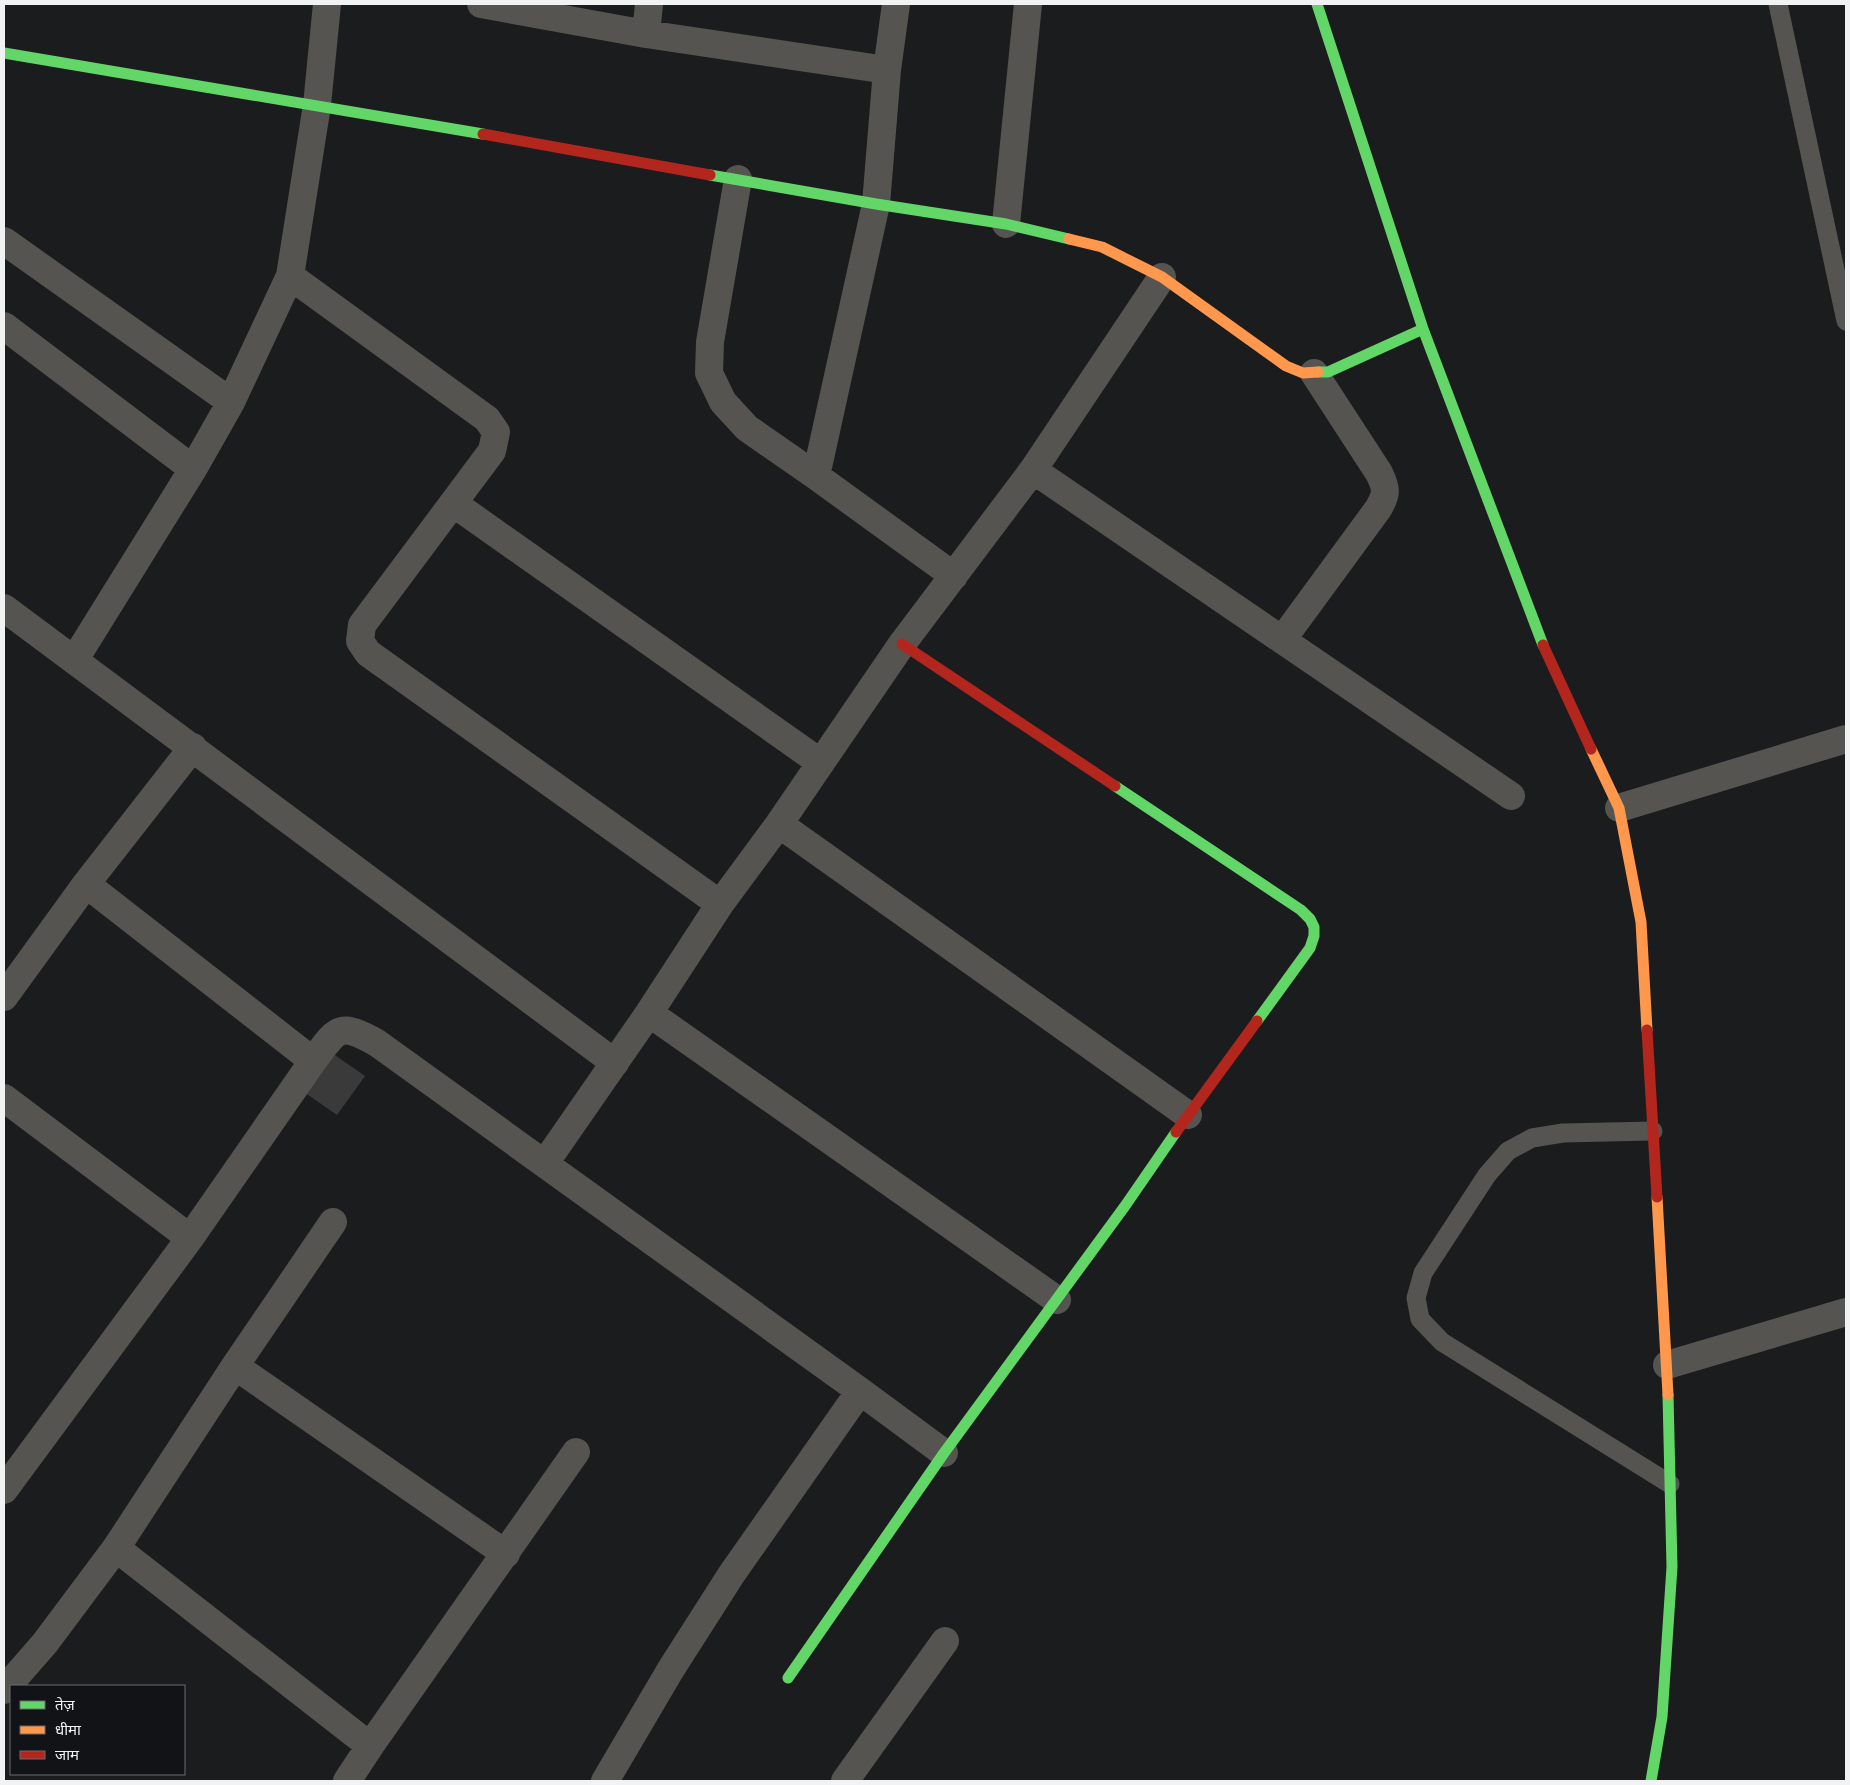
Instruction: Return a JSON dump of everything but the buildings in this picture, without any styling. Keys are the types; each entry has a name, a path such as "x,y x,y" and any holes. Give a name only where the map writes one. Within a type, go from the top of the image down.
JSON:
{"street":[{"path":"74,659 193,469 231,402 290,276 317,105 327,4"},
{"path":"481,4 522,7 646,34 887,70"},
{"path":"646,34 649,4"},
{"path":"816,476 876,204 887,70 896,4"},
{"path":"1006,224 1028,4"},
{"path":"1318,4 1423,328 1546,652 1619,808 1641,922 1667,1365 1672,1568 1662,1718 1651,1781"},
{"path":"4,53 317,105 876,204 1006,224 1102,247 1162,277 1286,366 1304,373 1328,372 1423,328"},
{"path":"738,179 710,342 709,373 723,402 747,428 954,576"},
{"path":"4,241 231,402"},
{"path":"290,276 487,419 496,432 492,451 362,625 360,641 368,653 720,904"},
{"path":"545,1163 649,1013 720,904 779,824 902,644 1033,470 1162,277"},
{"path":"4,326 193,469"},
{"path":"1282,640 1385,497 1385,485 1379,473 1314,373"},
{"path":"1033,470 1510,796"},
{"path":"453,503 821,762"},
{"path":"4,608 615,1063"},
{"path":"788,1678 944,1453 1126,1206 1188,1115 1310,948 1315,933 1313,922 1301,910 902,644"},
{"path":"1619,808 1846,739"},
{"path":"4,997 86,884 193,747"},
{"path":"779,824 1188,1115"},
{"path":"86,884 312,1061"},
{"path":"649,1013 1057,1300"},
{"path":"4,1490 190,1238 312,1061 333,1034 345,1029 358,1032 377,1043 944,1453"},
{"path":"4,1098 190,1238"},
{"path":"4,1690 45,1642 116,1548 235,1366 333,1222"},
{"path":"1667,1365 1846,1312"},
{"path":"235,1366 506,1554"},
{"path":"605,1781 666,1677 731,1575 860,1391"},
{"path":"347,1781 576,1452"},
{"path":"116,1548 370,1746"},
{"path":"845,1781 945,1641"}],"lane":[{"path":"1778,4 1846,321"},
{"path":"1653,1131 1563,1133 1532,1138 1508,1151 1486,1175 1423,1273 1416,1298 1420,1319 1442,1342 1670,1484"}],"traffic: fast":[{"path":"1317,4 1423,329 1543,645"},
{"path":"4,53 483,134"},
{"path":"710,175 1006,224 1069,239"},
{"path":"1318,372 1328,372 1423,329"},
{"path":"1115,786 1301,910 1310,919 1314,927 1314,936 1310,948 1257,1021"},
{"path":"788,1678 944,1453 1125,1206 1176,1132"},
{"path":"1651,1781 1662,1717 1672,1567 1668,1395"}],"traffic: slow":[{"path":"1069,239 1102,247 1162,277 1286,366 1303,373 1318,372"},
{"path":"1591,749 1619,808 1641,922 1647,1030"},
{"path":"1657,1197 1668,1395"}],"traffic: jam":[{"path":"483,134 710,175"},
{"path":"902,644 1115,786"},
{"path":"1543,645 1591,749"},
{"path":"1176,1132 1257,1021"},
{"path":"1647,1030 1657,1197"}]}
